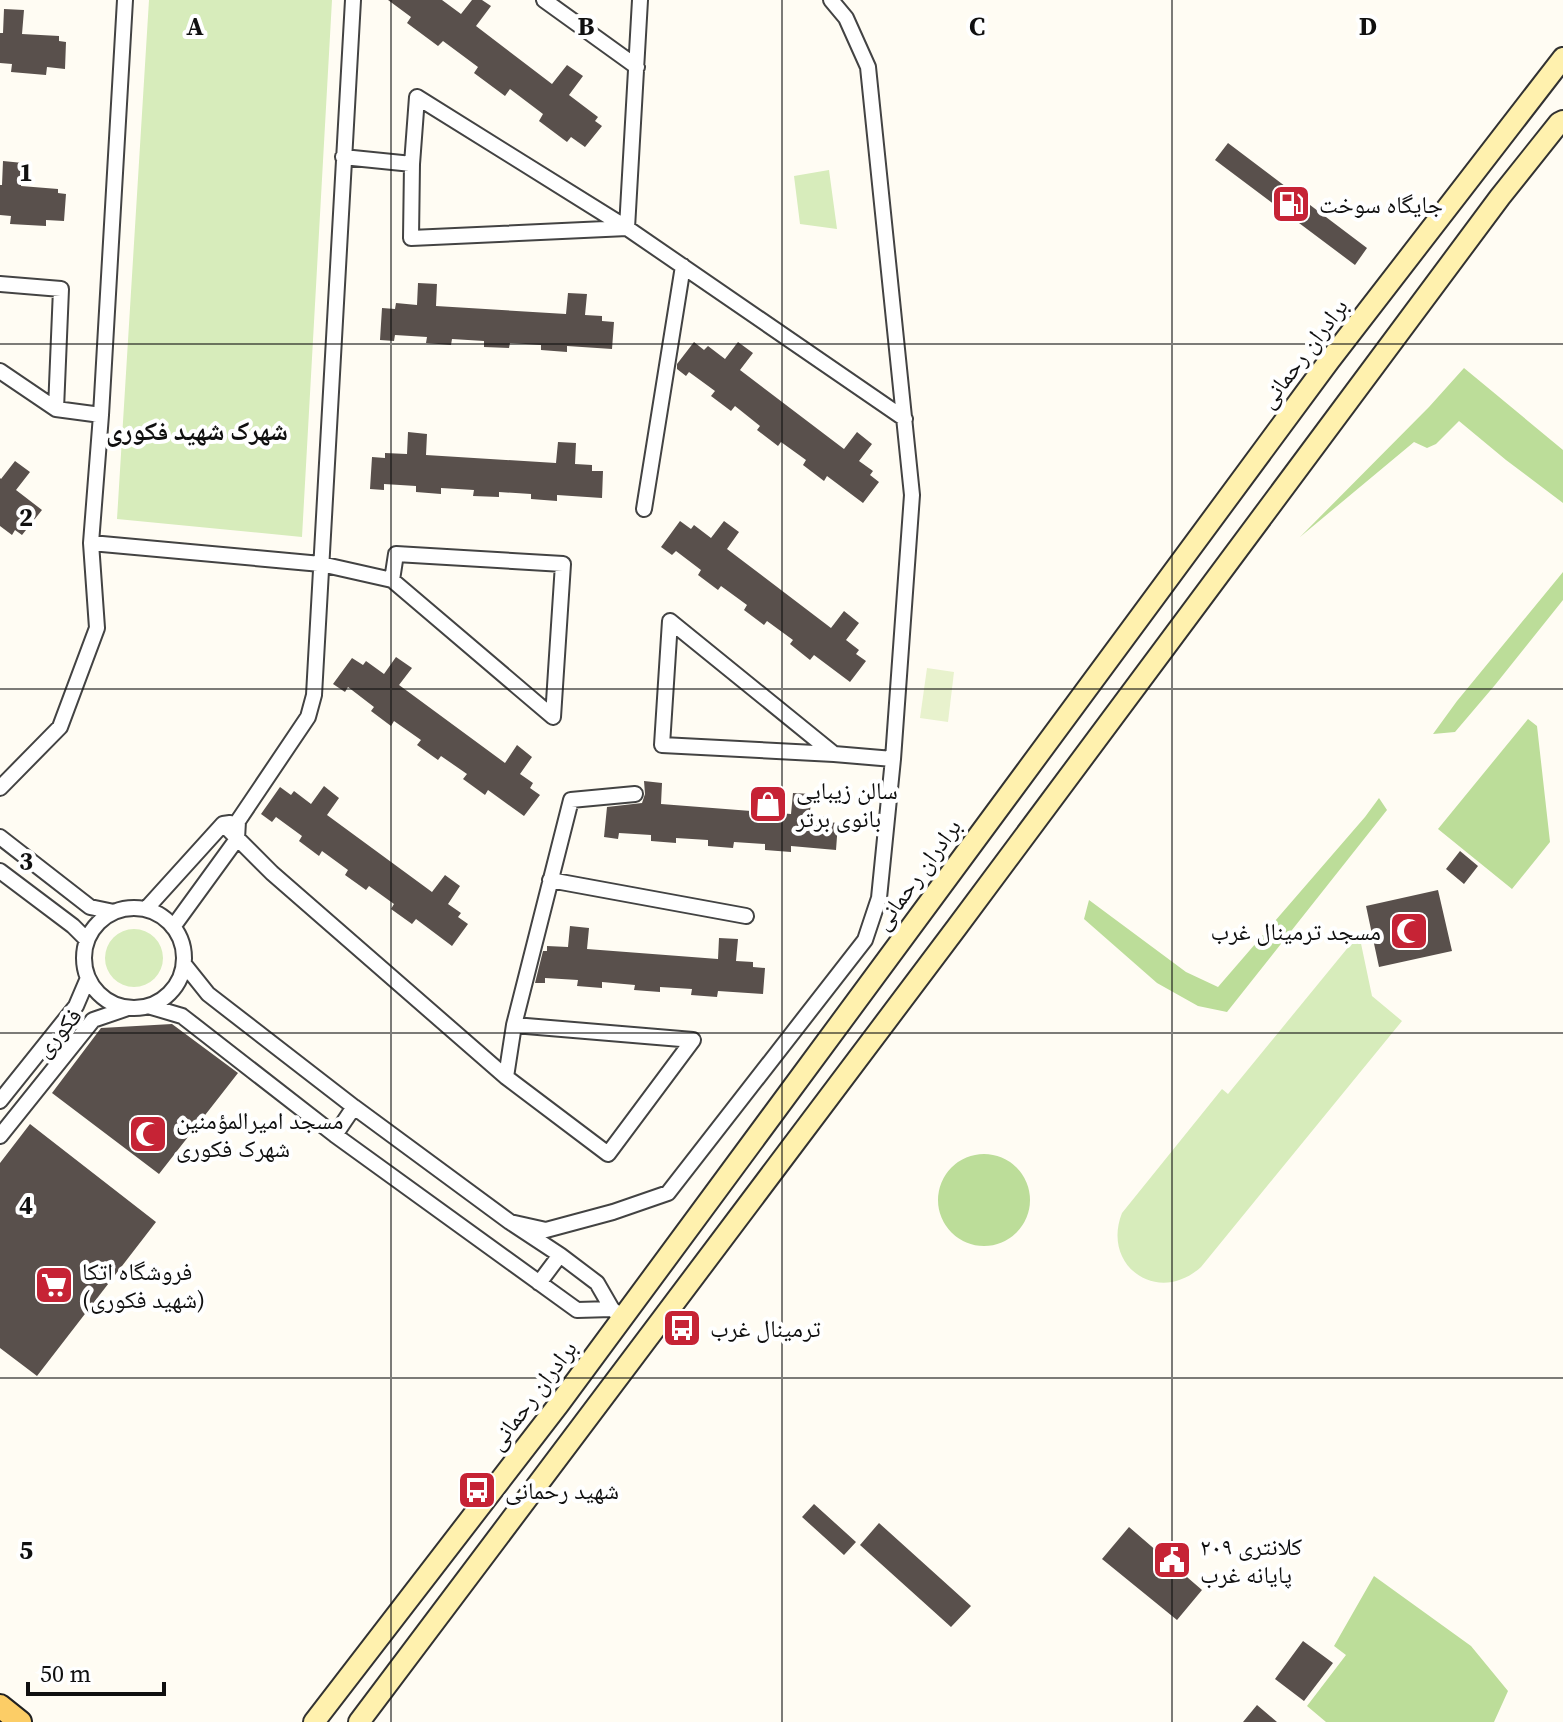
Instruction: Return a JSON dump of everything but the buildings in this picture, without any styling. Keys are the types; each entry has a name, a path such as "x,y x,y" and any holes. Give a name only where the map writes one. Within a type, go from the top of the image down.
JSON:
{"main road":[{"name":"برادران رحمانی","path":"314,1722 559,1404 617,1314 1329,361 1563,58"},
{"path":"359,1722 957,927 1500,197 1563,121"},
{"path":"0,1706 20,1722"}],"street":[{"path":"0,788 60,727 97,628 91,543 125,0"},
{"path":"173,927 237,839 238,821 308,717 314,695 353,0"},
{"path":"544,0 637,67"},
{"path":"627,228 640,0"},
{"path":"510,1222 546,1230 668,1193 865,940 879,898 893,759 912,495 868,67 846,18 831,0"},
{"path":"627,228 411,238 417,97 627,228 905,419"},
{"path":"343,157 412,164"},
{"path":"644,509 683,266"},
{"path":"0,284 61,289 56,409"},
{"path":"0,371 56,409 101,415"},
{"path":"91,543 321,564 392,580 553,717 563,564 396,554 392,580"},
{"path":"834,754 670,621 662,745 893,759"},
{"path":"506,1077 514,1025 571,800 635,794"},
{"path":"146,909 223,824 238,821"},
{"path":"223,824 272,873 506,1077 608,1154 693,1040 514,1025"},
{"path":"0,837 90,907 114,912"},
{"path":"0,871 87,940"},
{"path":"550,880 746,916"},
{"path":"124,909 146,909 173,927 184,951 184,964 175,988 165,998 148,1006 128,1008 105,998 95,989 88,978 84,953 93,928 103,919 124,909"},
{"path":"184,964 208,994 354,1107 597,1283 617,1314"},
{"name":"فکوری","path":"0,1101 76,1006 88,978"},
{"path":"148,1006 182,1016 335,1135 577,1310 617,1314"},
{"name":"فکوری","path":"0,1136 93,1020 128,1008"},
{"path":"335,1135 354,1107"},
{"path":"539,1283 560,1255"}],"green space":[{"path":"149,0 332,0 302,537 117,519"},
{"path":"829,170 837,229 800,224 794,176"},
{"path":"1464,368 1563,450 1563,503 1459,421 1436,444 1427,448 1414,442 1300,537 1429,407"},
{"path":"1563,572 1563,600 1495,685 1455,732 1433,734 1457,701"},
{"path":"927,668 954,672 948,722 920,718"},
{"path":"1528,719 1537,726 1550,842 1512,889 1438,829"},
{"path":"1379,798 1387,810 1227,1012 1198,1006 1157,983 1084,919 1089,900 1186,972 1218,987"},
{"path":"134,929 155,937 163,958 155,979 134,987 113,979 105,958 113,937"},
{"path":"1359,934 1372,996 1402,1021 1201,1267 1184,1278 1168,1282 1152,1281 1138,1274 1126,1264 1119,1249 1118,1232 1122,1213 1222,1089 1228,1094"},
{"path":"984,1154 1002,1157 1017,1167 1027,1182 1030,1200 1027,1218 1017,1233 1002,1243 984,1246 966,1243 951,1233 941,1218 938,1200 941,1182 951,1167 966,1157"},
{"path":"1374,1576 1471,1646 1508,1691 1494,1722 1326,1722 1307,1706 1346,1655 1334,1646"}],"place":[{"name":"جایگاه سوخت","path":"1291,204"},
{"name":"سالن زیبایی بانوی برتر","path":"768,804"},
{"name":"مسجد ترمینال غرب","path":"1409,931"},
{"name":"مسجد امیرالمؤمنین شهرک فکوری","path":"148,1134"},
{"name":"فروشگاه اتکا (شهید فکوری)","path":"54,1285"},
{"name":"ترمینال غرب","path":"682,1328"},
{"name":"شهید رحمانی","path":"477,1490"},
{"name":"کلانتری ۲۰۹ پایانه غرب","path":"1172,1560"}],"district":[{"name":"شهرک شهید فکوری","path":"197,431"}]}
